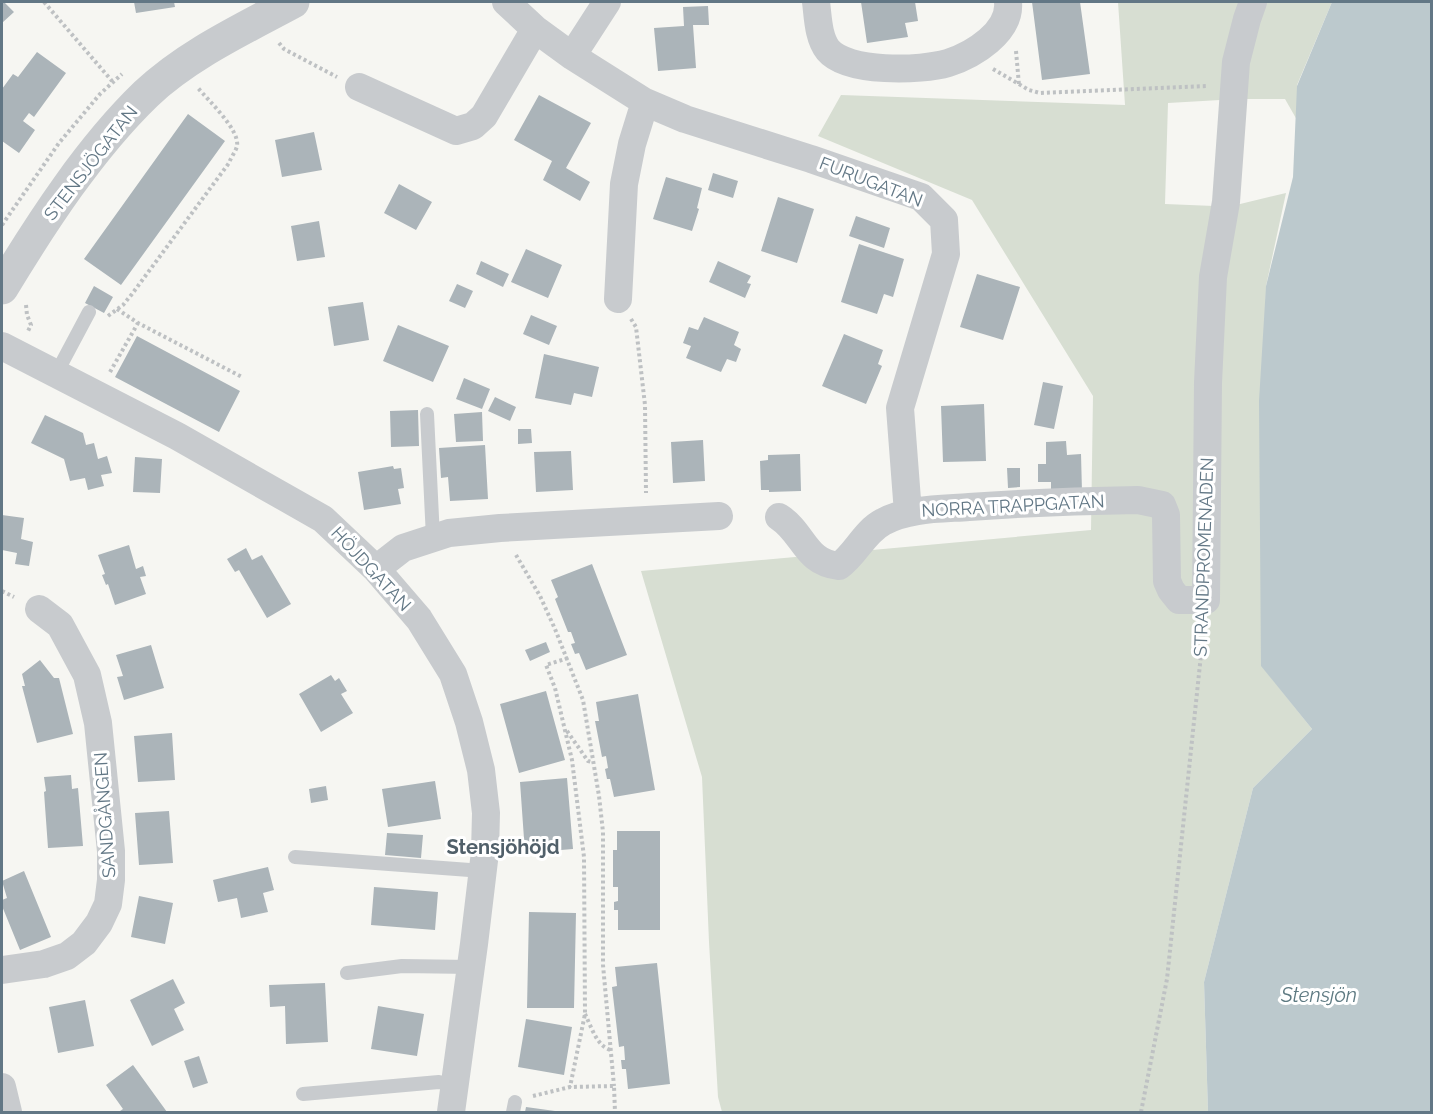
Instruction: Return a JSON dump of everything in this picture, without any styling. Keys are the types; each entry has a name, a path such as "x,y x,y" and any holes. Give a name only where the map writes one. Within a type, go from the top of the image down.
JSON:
{"street":[{"name":"STENSJÖGATAN","path":"14,294 36,233 105,139 147,93 181,67 293,2"},
{"name":"FURUGATAN","path":"506,2 535,29 572,56 645,102 685,119 811,159 921,198 944,220 946,254 900,408 908,513"},
{"path":"572,56 607,2"},
{"path":"816,2 821,36 829,51 846,63 902,68 946,63 967,55 989,40 1000,27 1008,9 1008,2"},
{"name":"STRANDPROMENADEN","path":"1206,600 1208,383 1213,277 1226,202 1236,62 1246,19 1254,2"},
{"path":"359,87 456,131 467,129 484,116 535,29"},
{"path":"618,299 624,184 632,144 645,102"},
{"name":"HÖJDGATAN","path":"9,349 177,436 323,519 376,569 419,620 453,674 469,722 481,770 486,813 483,871 451,1113"},
{"name":"NORRA TRAPPGATAN","path":"779,517 788,522 803,545 815,558 828,565 838,566 850,558 867,534 882,522 908,513 1023,503 1138,500 1155,502 1162,505 1166,515 1167,581 1171,590 1179,600 1206,600"},
{"path":"376,569 403,548 449,533 719,516"},
{"name":"SANDGÅNGEN","path":"2,970 44,964 67,956 84,943 99,923 108,904 111,880 111,851 98,723 87,675 60,625 39,609"},
{"path":"2,1087 8,1113"}],"lane":[{"path":"56,374 89,312"},
{"path":"427,414 434,537"},
{"path":"295,857 483,871"},
{"path":"347,973 402,966 471,967"},
{"path":"303,1094 439,1082 454,1085"}],"path":[{"path":"44,2 112,81"},
{"path":"258,21 284,49 359,87"},
{"path":"967,55 970,60 987,65 1029,90 1040,93 1234,84"},
{"path":"89,312 104,318 123,305 229,163 237,146 237,138 233,129 195,84"},
{"path":"9,349 31,325 14,294"},
{"path":"618,299 636,327 645,405 646,521"},
{"path":"116,308 138,323 242,377"},
{"path":"97,396 138,323"},
{"path":"500,528 540,596 568,658 583,700 603,832 603,965 615,1113"},
{"name":"STRANDPROMENADEN","path":"1141,1113 1167,979 1201,668 1206,600"},
{"path":"568,658 546,665 555,688 566,730 577,789 584,857 585,1014 570,1087"},
{"path":"566,730 588,761 592,762"},
{"path":"585,1014 599,1041 605,1049 611,1050"},
{"path":"514,1107 547,1091 570,1087 614,1086"}],"shaded area":[{"path":"1118,2 1332,2 1297,85 1297,120 1285,99 1242,99 1236,205 1286,193 1266,286 1261,665 1312,729 1253,788 1204,982 1208,1112 722,1112 718,1097 702,777 641,571 1091,530 1093,396 972,200 818,136 841,95 1125,105","holes":["1220,100 1214,206 1165,204 1168,103"]}],"water":[{"name":"Stensjön","path":"1332,2 1431,2 1431,1112 1208,1112 1204,982 1253,788 1312,729 1261,666 1259,401 1266,286 1293,177 1297,86"}],"building":[{"path":"2,2 14,12 2,23"},
{"path":"134,2 174,2 175,7 136,13"},
{"path":"861,2 915,2 918,21 905,23 908,37 867,43"},
{"path":"1032,2 1080,2 1090,74 1042,80"},
{"path":"708,6 709,25 693,25 696,68 658,71 654,28 684,26 683,7"},
{"path":"37,52 66,73 34,117 29,113 23,121 35,130 19,153 2,141 2,89 13,74 18,77"},
{"path":"539,95 591,123 566,168 590,182 580,201 543,180 552,161 514,140"},
{"path":"188,114 225,141 121,285 84,259"},
{"path":"314,132 322,170 282,177 275,140"},
{"path":"713,173 738,181 733,198 708,190"},
{"path":"666,177 702,188 697,208 699,209 692,231 653,219"},
{"path":"399,184 432,202 416,230 384,213"},
{"path":"778,197 814,209 797,263 761,251"},
{"path":"856,216 890,228 884,248 849,236"},
{"path":"319,221 325,257 297,261 291,226"},
{"path":"859,244 904,259 893,297 884,294 877,314 841,302"},
{"path":"526,249 562,265 548,298 511,282"},
{"path":"481,261 509,274 503,287 476,274"},
{"path":"718,261 751,276 747,283 751,284 745,298 709,282"},
{"path":"977,274 1020,287 1003,340 960,327"},
{"path":"457,284 473,291 465,308 449,301"},
{"path":"94,286 113,297 104,313 85,303"},
{"path":"363,302 369,340 334,346 328,307"},
{"path":"531,315 557,326 549,345 523,334"},
{"path":"704,317 739,332 734,345 741,349 736,362 727,359 721,372 686,358 691,346 683,343 689,327 698,330"},
{"path":"398,325 449,346 433,382 383,361"},
{"path":"844,334 883,350 878,364 882,366 866,404 822,386"},
{"path":"137,336 240,391 219,432 115,377"},
{"path":"544,354 599,367 592,397 574,393 571,405 535,398"},
{"path":"464,378 490,389 482,409 456,399"},
{"path":"1043,382 1063,386 1054,429 1034,425"},
{"path":"495,397 516,407 510,421 488,411"},
{"path":"984,404 986,461 943,462 941,406"},
{"path":"418,410 419,446 391,447 390,411"},
{"path":"482,412 483,441 456,442 454,414"},
{"path":"45,415 83,433 86,445 94,443 98,459 107,456 112,473 101,475 104,486 88,490 85,478 70,481 64,459 31,443"},
{"path":"518,429 531,429 532,443 518,444"},
{"path":"703,440 705,481 673,483 671,442"},
{"path":"1066,441 1067,455 1081,454 1082,492 1051,492 1051,482 1038,482 1038,464 1046,464 1046,442"},
{"path":"485,445 488,499 450,501 448,477 441,478 439,448"},
{"path":"571,451 573,490 536,492 534,452"},
{"path":"800,454 801,491 761,490 760,461 768,460 768,455"},
{"path":"135,457 162,459 160,493 133,492"},
{"path":"393,466 394,469 401,468 404,488 398,489 401,504 364,510 358,472"},
{"path":"1007,468 1020,468 1020,487 1008,488"},
{"path":"2,515 24,518 21,539 33,542 29,566 15,564 17,553 2,550"},
{"path":"129,545 136,569 143,566 146,576 140,577 146,594 115,605 108,584 106,585 102,575 105,574 98,555"},
{"path":"246,548 252,560 262,555 291,604 267,618 239,570 235,572 227,559"},
{"path":"592,564 627,655 586,670 579,653 575,654 571,644 575,643 571,632 568,632 555,599 558,597 551,580"},
{"path":"546,642 550,652 530,661 525,650"},
{"path":"151,645 164,688 124,700 117,677 123,676 116,655"},
{"path":"40,660 54,678 59,678 73,734 37,743 22,686 25,686 22,674"},
{"path":"331,675 335,681 339,678 347,691 341,694 353,713 321,732 299,694"},
{"path":"546,691 565,760 519,773 500,704"},
{"path":"638,694 655,790 614,797 610,779 607,779 606,756 602,757 595,721 599,721 596,702"},
{"path":"172,733 175,780 138,782 134,736"},
{"path":"71,775 72,789 78,788 83,846 48,848 44,777"},
{"path":"567,778 573,849 525,853 520,782"},
{"path":"435,781 441,819 388,827 382,789"},
{"path":"326,786 328,800 311,803 309,789"},
{"path":"169,811 173,863 139,865 135,813"},
{"path":"617,831 660,831 660,930 618,930 618,910 614,910 614,902 618,901 618,887 613,887 613,850 617,850"},
{"path":"387,833 423,835 421,858 385,855"},
{"path":"268,867 274,890 263,893 268,912 241,918 237,898 218,902 213,880"},
{"path":"24,871 51,937 20,950 2,906 2,900 7,898 2,881"},
{"path":"374,887 438,892 435,930 371,925"},
{"path":"139,896 173,903 165,944 131,937"},
{"path":"529,912 576,913 574,1008 527,1008"},
{"path":"657,963 670,1084 628,1089 626,1069 622,1069 621,1060 625,1060 624,1046 619,1047 612,987 617,986 615,967"},
{"path":"173,979 185,1003 174,1009 184,1030 152,1046 130,1000"},
{"path":"325,983 328,1042 286,1044 285,1006 270,1007 269,985"},
{"path":"85,1000 94,1046 58,1053 49,1007"},
{"path":"378,1006 424,1014 417,1056 371,1049"},
{"path":"526,1019 572,1027 564,1075 518,1067"},
{"path":"199,1056 208,1083 193,1088 184,1061"},
{"path":"133,1065 167,1112 120,1111 123,1109 106,1085"},
{"path":"526,1107 555,1111 555,1112 525,1112"}],"district":[{"name":"Stensjöhöjd","path":"503,847"}]}
